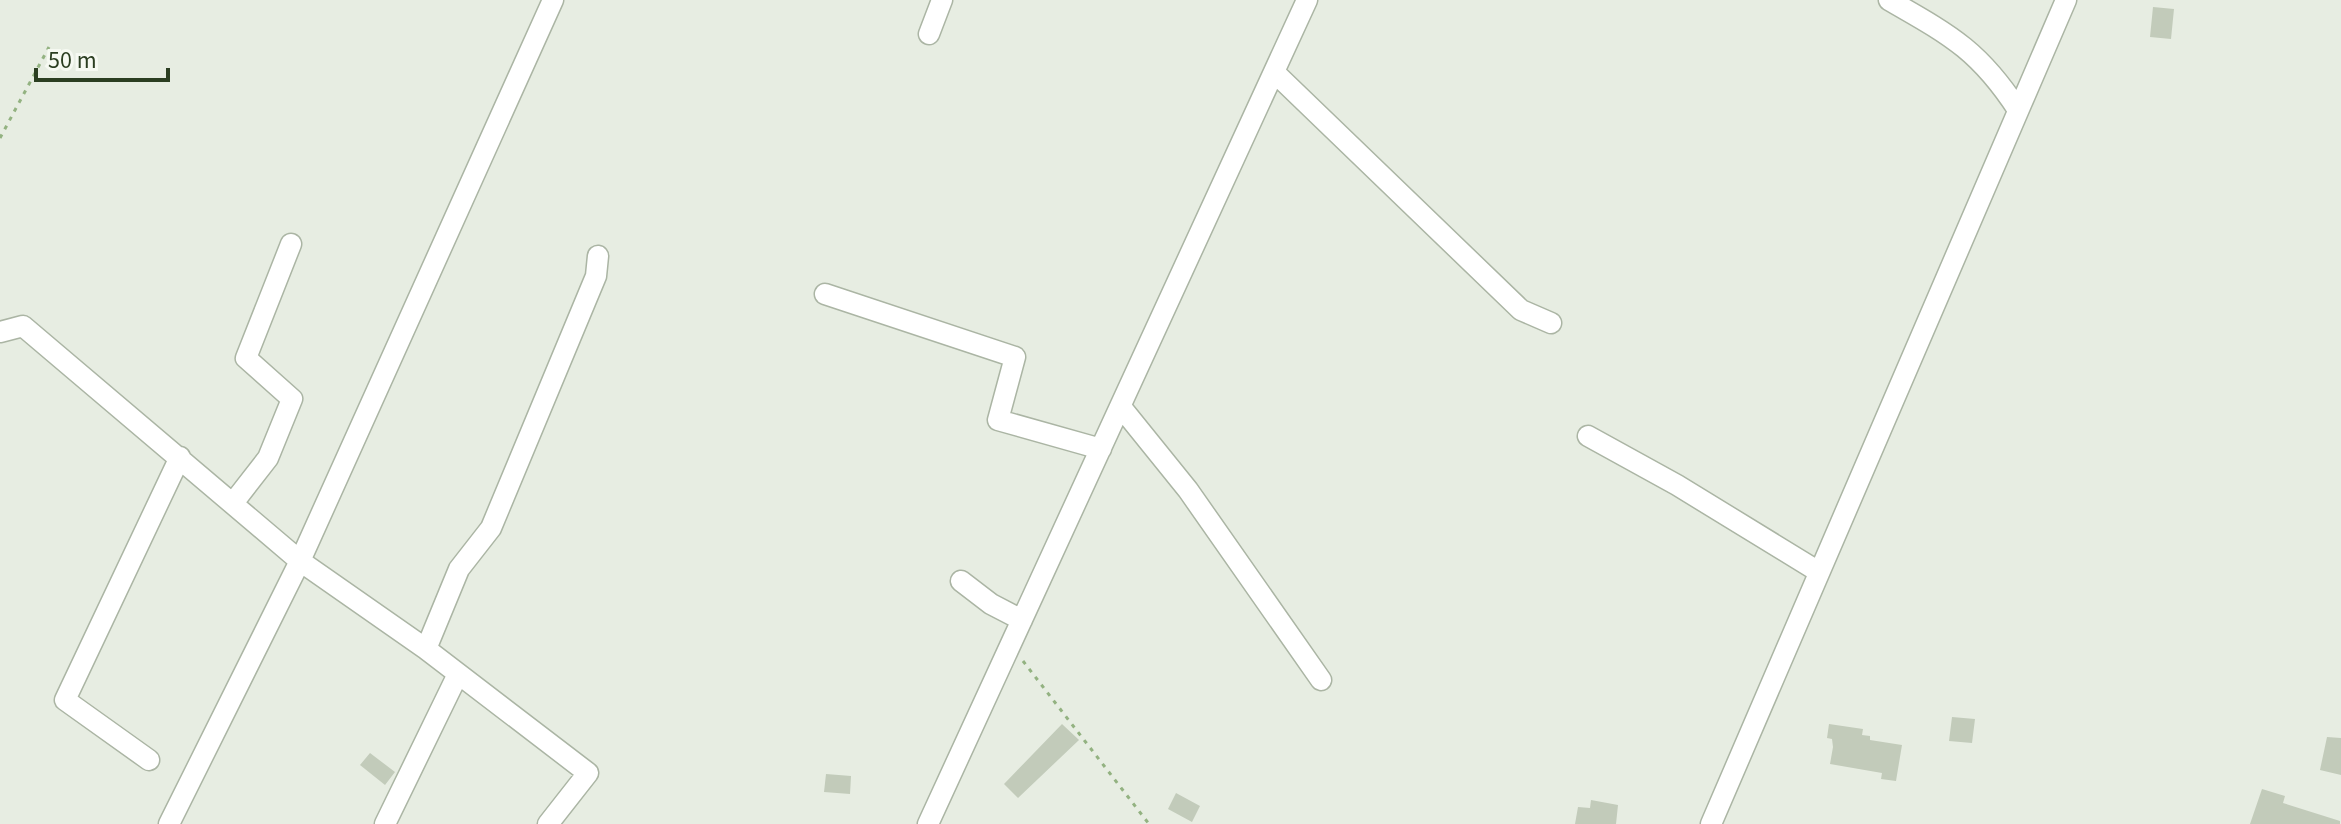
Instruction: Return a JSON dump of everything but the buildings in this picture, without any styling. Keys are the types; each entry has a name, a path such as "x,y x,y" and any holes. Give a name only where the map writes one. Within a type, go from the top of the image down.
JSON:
{"street":[{"path":"169,824 300,561 553,0"},
{"path":"929,34 942,0"},
{"path":"928,824 1307,0"},
{"path":"1889,0 1977,55 1994,73 2018,110"},
{"path":"1711,824 2066,0"},
{"path":"1274,72 1521,310 1551,323"},
{"path":"233,503 268,458 292,399 246,358 291,244"},
{"path":"426,649 459,569 491,528 596,276 598,256"},
{"path":"825,294 1015,357 998,420 1101,449"},
{"path":"0,332 23,326 300,561 426,649 523,727 588,773 548,824"},
{"path":"1121,407 1188,490 1321,680"},
{"path":"1588,436 1677,485 1819,572"},
{"path":"149,760 65,700 180,457"},
{"path":"961,581 991,604 1022,620"},
{"path":"385,824 458,674"}],"path":[{"path":"0,138 49,47"},
{"path":"1011,645 1149,824"}]}
